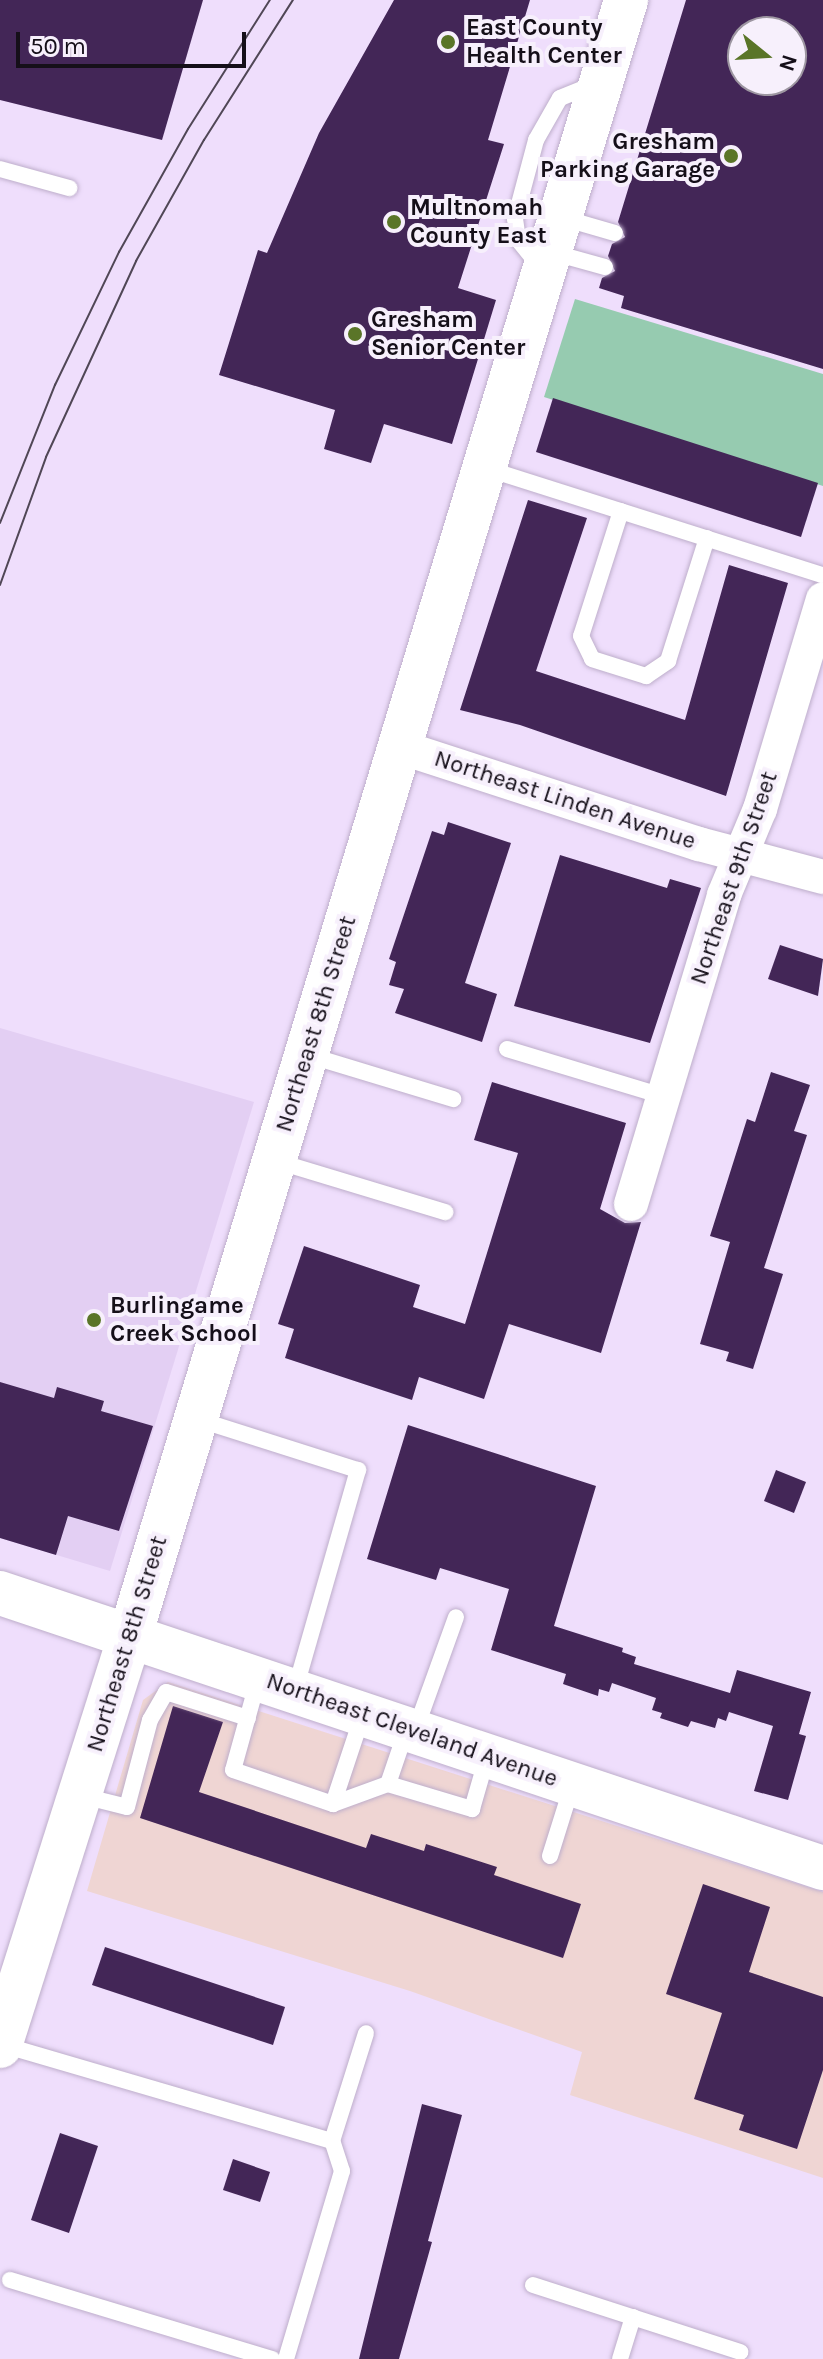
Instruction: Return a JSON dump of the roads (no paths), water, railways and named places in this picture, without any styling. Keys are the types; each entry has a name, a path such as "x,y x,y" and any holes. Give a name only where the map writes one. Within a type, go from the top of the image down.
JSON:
{"street":[{"name":"Northeast 8th Street","path":"0,2045 11,1971 79,1795 130,1636 626,0"},
{"name":"Northeast 9th Street","path":"631,1204 724,895 760,809 823,599"},
{"name":"Northeast Linden Avenue","path":"400,747 823,877"},
{"name":"Northeast Cleveland Avenue","path":"4,1599 130,1636 267,1696 363,1714 823,1868"}],"lane":[{"path":"0,169 69,188"},
{"path":"551,246 615,233"},
{"path":"551,246 605,267"},
{"path":"484,468 823,575"},
{"path":"621,511 581,636 592,659 646,676 668,661 707,538"},
{"path":"507,1049 663,1096"},
{"path":"306,1055 453,1099"},
{"path":"274,1161 445,1212"},
{"path":"196,1419 358,1470 267,1696 233,1770 333,1804 388,1784 472,1809 488,1756"},
{"path":"388,1784 456,1617"},
{"path":"79,1795 127,1807 150,1720 166,1692 267,1696"},
{"path":"333,1804 363,1714"},
{"path":"550,1856 573,1784"},
{"path":"286,2359 342,2171 332,2141 366,2033"},
{"path":"0,2045 332,2141"},
{"path":"10,2280 272,2359"},
{"path":"533,2285 740,2352"},
{"path":"620,2359 633,2317"}],"tram line":[{"path":"0,523 55,385 119,252 188,129 270,0"},
{"path":"0,585 46,457 136,261 204,140 293,0"}],"place":[{"name":"East County Health Center","path":"448,42"},
{"name":"Gresham Parking Garage","path":"731,156"},
{"name":"Multnomah County East","path":"394,222"},
{"name":"Gresham Senior Center","path":"355,334"},
{"name":"Burlingame Creek School","path":"94,1320"}]}
